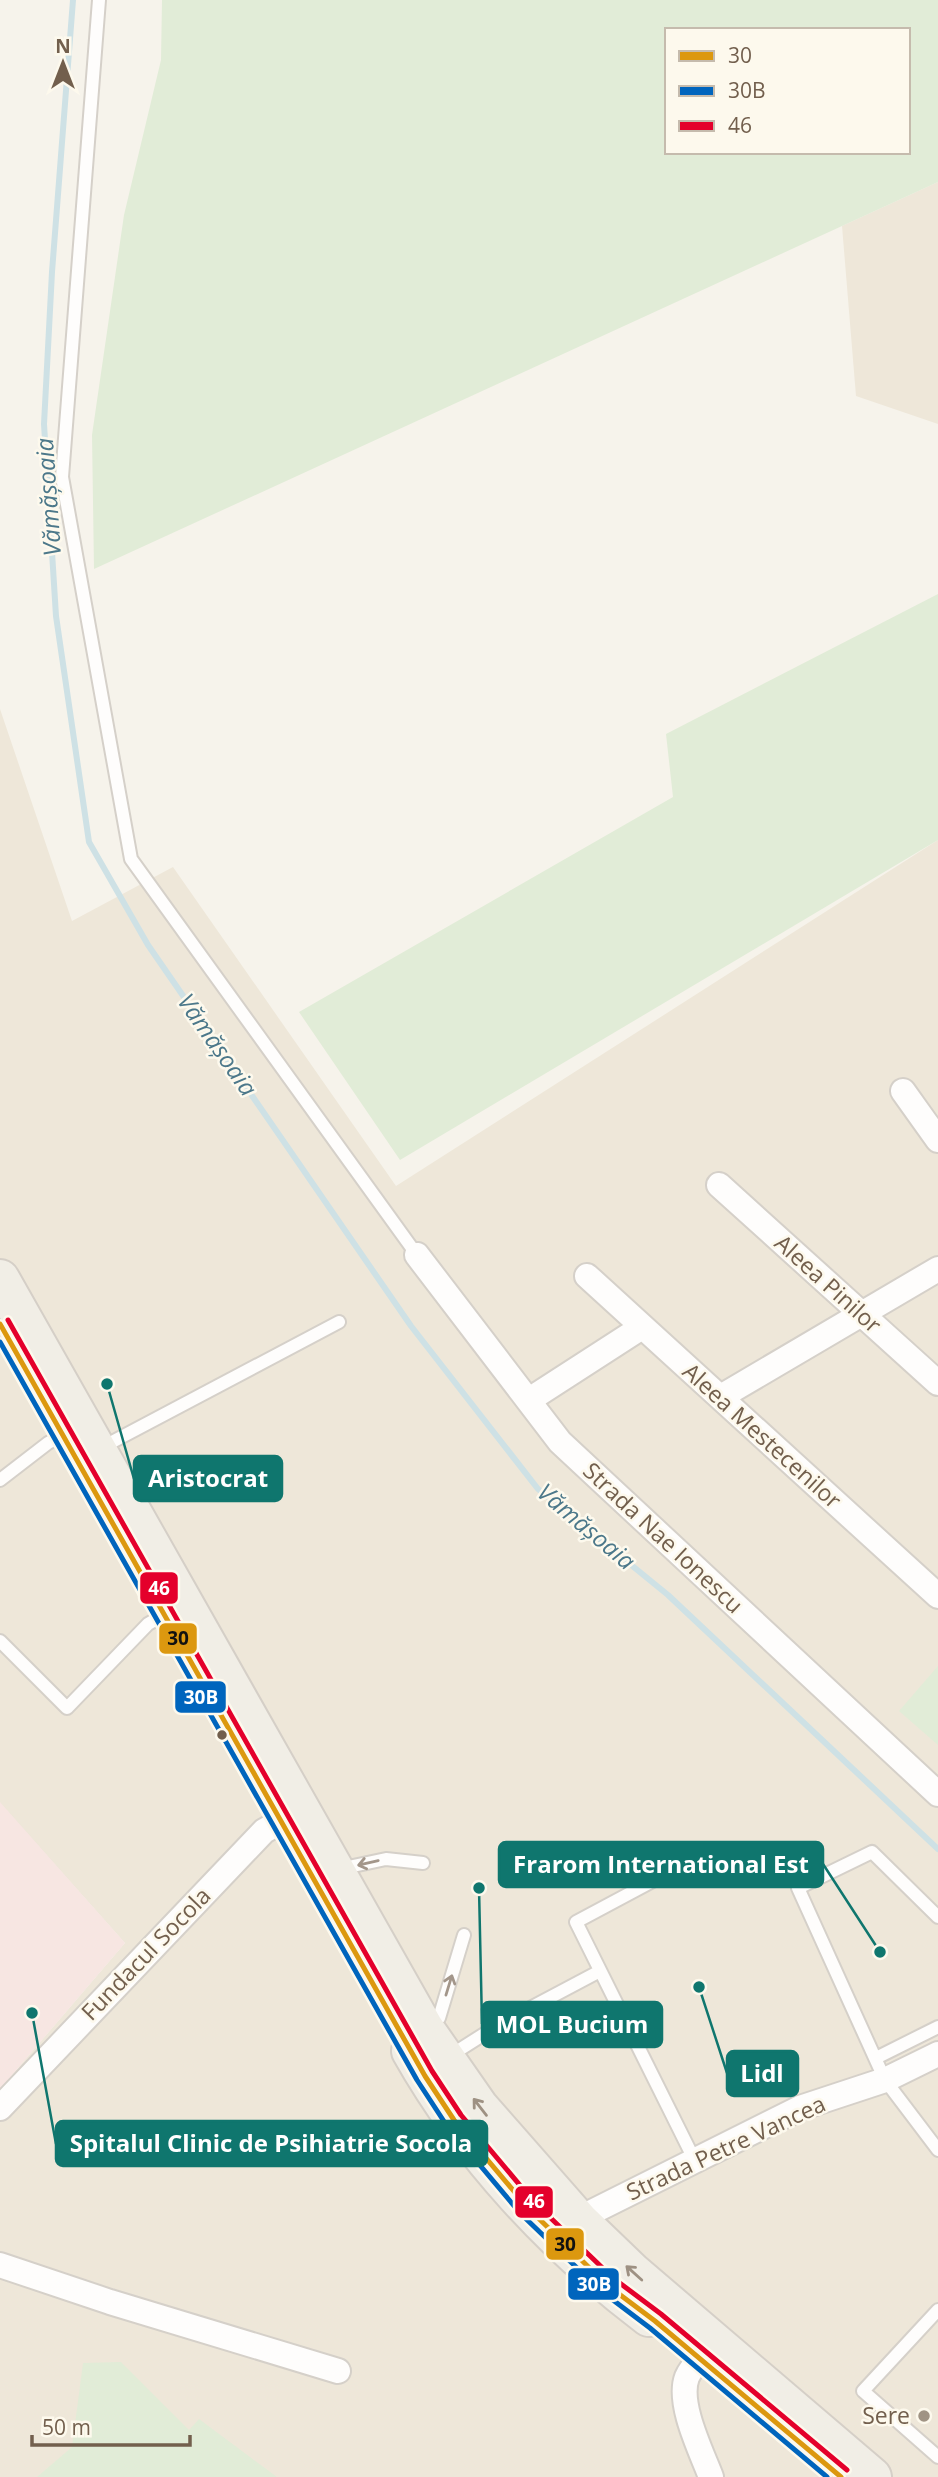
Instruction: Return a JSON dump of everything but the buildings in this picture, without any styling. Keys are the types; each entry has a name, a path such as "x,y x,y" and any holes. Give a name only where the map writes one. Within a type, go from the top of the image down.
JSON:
{"main road":[{"path":"0,1279 80,1442 328,1880 425,2076 454,2120 528,2208 571,2231"},
{"path":"0,1324 80,1442"},
{"path":"328,1880 445,2059 571,2231 607,2285 708,2351 872,2477"},
{"path":"708,2351 841,2477"}],"street":[{"path":"904,1091 938,1140"},
{"name":"Aleea Pinilor","path":"719,1185 938,1383"},
{"name":"Strada Nae Ionescu","path":"417,1255 560,1442 938,1794"},
{"path":"722,1399 729,1392 938,1269"},
{"name":"Aleea Mestecenilor","path":"587,1276 938,1596"},
{"path":"528,1400 642,1327"},
{"name":"Fundacul Socola","path":"0,2108 264,1831 291,1815"},
{"name":"Strada Petre Vancea","path":"571,2231 592,2212 800,2108 881,2069 938,2054"},
{"path":"0,2264 110,2302 338,2371"},
{"path":"708,2351 688,2375 683,2394 711,2477"}],"lane":[{"path":"99,0 62,477 131,859 417,1255"},
{"path":"0,1480 38,1450 80,1442 338,1322"},
{"path":"0,1641 67,1708 148,1625 174,1609"},
{"path":"938,1917 872,1852 798,1888 881,2069 938,2150"},
{"path":"328,1880 353,1866 386,1858 424,1863"},
{"path":"664,1875 576,1922 694,2160"},
{"path":"424,2028 439,2018 464,1935"},
{"path":"445,2059 500,2024 600,1971"},
{"path":"881,2069 938,2027"},
{"path":"938,2309 863,2391 938,2457"}],"shaded area":[{"path":"938,182 938,424 856,396 842,226"},
{"path":"0,709 72,921 173,867 396,1186 938,840 938,2477 0,2477 0,2089 125,1943 0,1803"},
{"path":"0,1802 125,1943 0,2089"}],"green space":[{"path":"162,0 938,0 938,182 94,569 92,435 124,215 161,60"},
{"path":"938,594 938,840 400,1160 299,1012 673,797 666,734"},
{"path":"938,1666 938,1745 899,1711"},
{"path":"121,2362 189,2430 199,2419 277,2477 37,2477 72,2447 83,2363"}],"waterway":[{"name":"Vămășoaia","path":"73,0 52,272 44,424 56,616 89,842 148,945 411,1326 538,1489 668,1595 938,1849"}],"transit line":[{"name":"46","path":"8,1320 432,2071 461,2115 534,2202 613,2278 661,2314 847,2470"},
{"name":"30","path":"0,1324 425,2076 454,2120 528,2208 607,2285 655,2321 841,2477"},
{"name":"30B","path":"0,1342 417,2080 447,2126 521,2214 601,2291 650,2328 827,2477"}],"place":[{"name":"Aristocrat","path":"107,1384"},
{"name":"MOL Bucium","path":"479,1888"},
{"name":"Frarom International Est","path":"880,1952"},
{"name":"Lidl","path":"699,1987"},
{"name":"Spitalul Clinic de Psihiatrie Socola","path":"32,2013"},
{"name":"Sere","path":"924,2416"}]}
